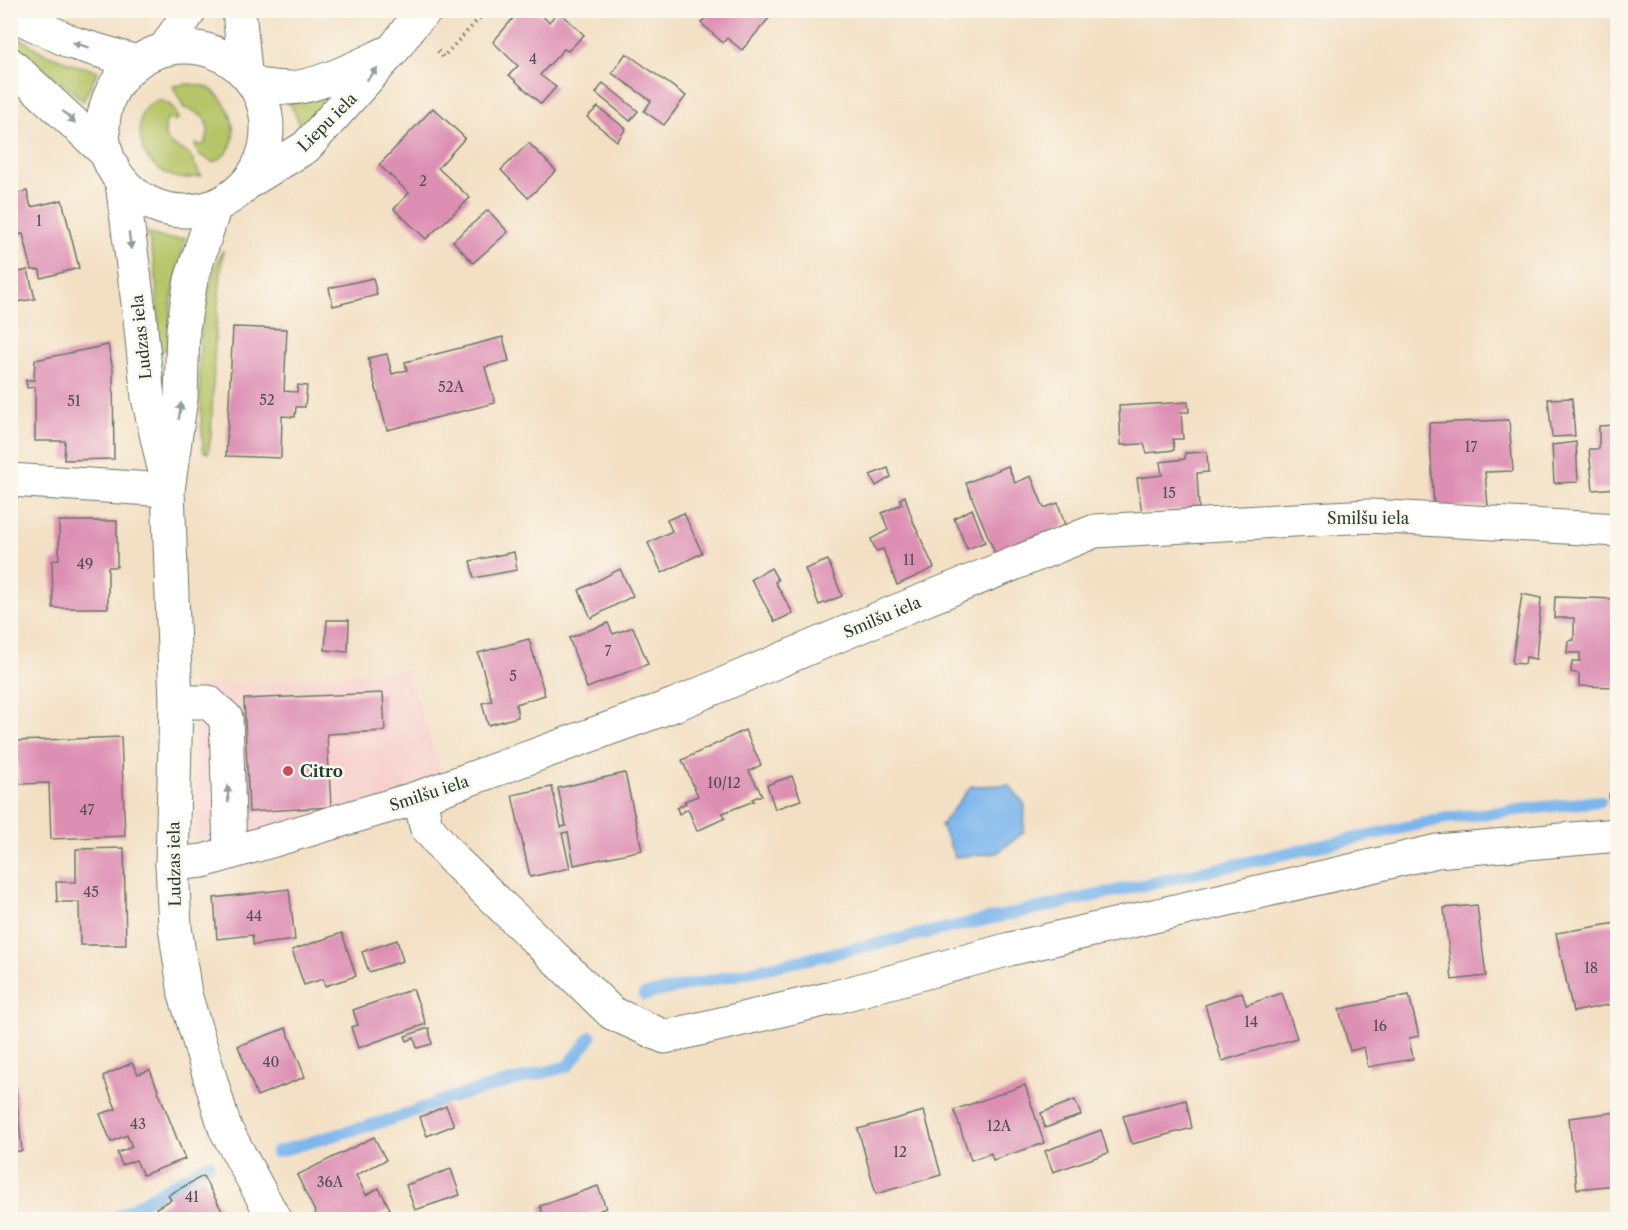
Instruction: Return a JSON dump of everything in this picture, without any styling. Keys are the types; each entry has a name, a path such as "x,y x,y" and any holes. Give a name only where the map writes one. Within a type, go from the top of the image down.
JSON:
{"street":[{"path":"190,10 151,55 119,80 107,102 103,127 106,153 122,183 137,196 155,206 175,211 196,211 215,206 234,196 250,181 262,160 267,137 266,113 250,78 239,10"},
{"name":"Liepu iela","path":"250,181 306,147 426,10"},
{"path":"10,13 73,43 151,55 186,46 208,49 228,58 250,78"},
{"name":"Liepu iela","path":"250,78 288,88 322,82 393,50"},
{"path":"10,64 56,104 106,153"},
{"name":"Ludzas iela","path":"122,183 139,308 148,398 168,490 176,702 171,864 175,927 185,994 225,1128 275,1220"},
{"name":"Ludzas iela","path":"168,490 181,398 183,328 191,280 215,206"},
{"path":"10,480 168,490"},
{"name":"Smilšu iela","path":"171,864 203,861 420,797 674,705 887,615 1095,531 1369,516 1617,530"},
{"path":"176,702 208,702 226,717 230,852"},
{"path":"420,797 426,826 461,867 612,1013 665,1037 832,998 1010,949 1437,851 1617,835"}],"shaded area":[{"path":"407,670 451,799 198,876 194,686"}],"green space":[{"path":"10,32 43,53 98,71 83,101 11,46"},
{"path":"188,84 207,87 224,103 230,114 233,137 230,147 224,156 213,162 201,155 195,147 195,144 204,145 207,138 208,131 205,121 202,116 184,108 173,86"},
{"path":"345,86 298,140 298,120 288,102"},
{"path":"157,100 171,106 178,119 174,121 168,118 165,125 165,137 172,145 189,154 201,176 174,177 159,169 147,157 140,138 141,117 146,108"},
{"path":"147,232 166,238 185,238 171,303 167,350 159,351 156,276"},
{"path":"223,250 208,453 204,452 203,448 200,347 206,297"}],"water":[{"path":"1009,785 1025,805 1024,832 997,853 955,857 941,825 971,786"}],"building":[{"path":"520,10 535,10 549,22 559,11 584,35 568,51 564,49 540,75 556,87 541,104 509,75 518,66 493,42"},
{"path":"712,10 776,10 742,50 727,38 723,43 701,23"},
{"path":"626,53 686,96 664,125 644,111 651,101 612,73"},
{"path":"603,83 638,111 630,121 596,93"},
{"path":"598,107 626,129 617,141 587,117"},
{"path":"433,108 465,138 438,168 470,198 426,239 394,209 409,193 379,165"},
{"path":"529,143 556,171 528,198 501,170"},
{"path":"27,191 31,207 62,200 79,268 41,278 40,270 32,270 23,234 10,237 10,195"},
{"path":"488,210 508,232 473,263 453,241"},
{"path":"28,270 35,299 10,303 10,274"},
{"path":"373,278 377,295 333,306 329,288"},
{"path":"233,327 287,329 284,391 297,392 298,385 307,386 305,407 296,407 295,417 282,416 281,458 226,456"},
{"path":"503,337 509,361 485,367 495,403 387,430 368,358 387,354 392,374 407,370 405,362"},
{"path":"108,345 113,370 114,459 64,460 65,441 35,441 35,387 27,388 26,380 34,380 35,360"},
{"path":"1572,398 1575,436 1552,437 1548,399"},
{"path":"1188,402 1189,412 1181,412 1183,439 1173,439 1174,450 1147,453 1144,444 1121,445 1119,406"},
{"path":"1509,420 1513,471 1485,472 1488,506 1434,507 1429,423"},
{"path":"1617,425 1617,488 1593,490 1589,449 1599,449 1599,426"},
{"path":"1576,442 1578,482 1554,483 1552,445"},
{"path":"1207,452 1208,472 1197,473 1199,508 1142,513 1137,478 1162,475 1160,462 1185,459 1185,453"},
{"path":"1008,466 1015,483 1031,476 1044,508 1058,503 1065,525 996,556 966,483"},
{"path":"888,468 891,477 876,486 870,475"},
{"path":"905,496 912,519 934,568 897,585 883,549 876,551 871,539 888,530 882,513 902,504 900,499"},
{"path":"972,509 985,542 967,549 954,518"},
{"path":"684,513 702,553 662,573 648,543 672,531 667,520"},
{"path":"59,521 117,521 117,567 108,567 108,608 53,608 52,561 59,559"},
{"path":"514,552 517,570 474,578 470,561"},
{"path":"828,560 842,596 819,605 805,569"},
{"path":"771,568 778,580 775,582 793,613 775,622 751,579"},
{"path":"620,569 633,596 591,618 579,590"},
{"path":"1522,594 1541,598 1536,659 1526,657 1525,664 1512,663"},
{"path":"1555,597 1617,599 1617,687 1579,686 1579,674 1571,672 1572,661 1580,661 1580,653 1567,653 1568,641 1574,640 1574,618 1554,618"},
{"path":"327,620 349,620 348,652 325,650"},
{"path":"608,623 613,634 633,627 648,664 587,688 569,638"},
{"path":"529,639 545,695 516,704 518,717 488,725 482,703 492,701 478,653"},
{"name":"Citro","path":"383,693 385,731 327,734 331,807 249,812 244,699"},
{"path":"745,730 761,765 749,771 762,795 752,799 754,801 723,813 725,818 697,831 688,809 679,814 677,808 686,803 684,801 698,796 682,760"},
{"path":"121,737 125,836 51,839 49,783 19,784 17,741"},
{"path":"625,773 642,850 574,865 568,832 562,833 570,868 530,877 512,795 552,787 561,827 566,826 558,788"},
{"path":"792,776 801,800 775,809 767,785"},
{"path":"1617,793 1617,813 1610,813 1609,794"},
{"path":"124,848 126,945 80,945 79,902 57,902 56,882 76,882 76,849"},
{"path":"289,889 295,940 253,945 252,935 217,939 214,898"},
{"path":"1477,905 1486,976 1452,980 1444,908"},
{"path":"1617,923 1617,1003 1573,1012 1556,933"},
{"path":"342,933 356,976 325,986 323,979 304,985 292,950"},
{"path":"397,940 403,961 369,972 362,952"},
{"path":"413,989 426,1024 358,1048 351,1027 358,1025 353,1010"},
{"path":"1242,992 1246,1005 1282,993 1297,1038 1222,1061 1205,1005"},
{"path":"1409,995 1419,1036 1409,1038 1413,1059 1368,1067 1364,1047 1350,1051 1339,1009"},
{"path":"286,1028 305,1077 257,1096 238,1046"},
{"path":"429,1028 432,1044 417,1048 414,1038 407,1041 405,1036"},
{"path":"12,1051 22,1151 10,1152 10,1052"},
{"path":"132,1063 138,1074 150,1070 185,1159 143,1175 136,1160 122,1165 117,1153 132,1147 127,1135 111,1142 100,1114 116,1109 103,1076"},
{"path":"1025,1085 1044,1143 993,1160 991,1153 971,1160 954,1110"},
{"path":"1075,1100 1081,1115 1045,1128 1041,1113"},
{"path":"1186,1100 1192,1128 1132,1144 1123,1116"},
{"path":"446,1106 454,1125 427,1136 420,1117"},
{"path":"924,1111 941,1175 876,1194 858,1129"},
{"path":"1617,1112 1617,1185 1577,1189 1569,1118"},
{"path":"1101,1130 1108,1153 1053,1172 1045,1151"},
{"path":"374,1137 386,1160 356,1175 366,1195 379,1188 390,1209 369,1220 319,1220 297,1175"},
{"path":"451,1169 460,1195 415,1210 406,1185"},
{"path":"203,1176 227,1220 162,1220 156,1208 171,1200 168,1195"},
{"path":"598,1186 606,1208 572,1220 545,1220 540,1206"}],"waterway":[{"path":"644,995 1447,818 1600,801"},
{"path":"276,1152 396,1118 449,1098 568,1066 591,1037"},
{"path":"111,1220 209,1164"}],"place":[{"name":"Citro","path":"288,771"}]}
